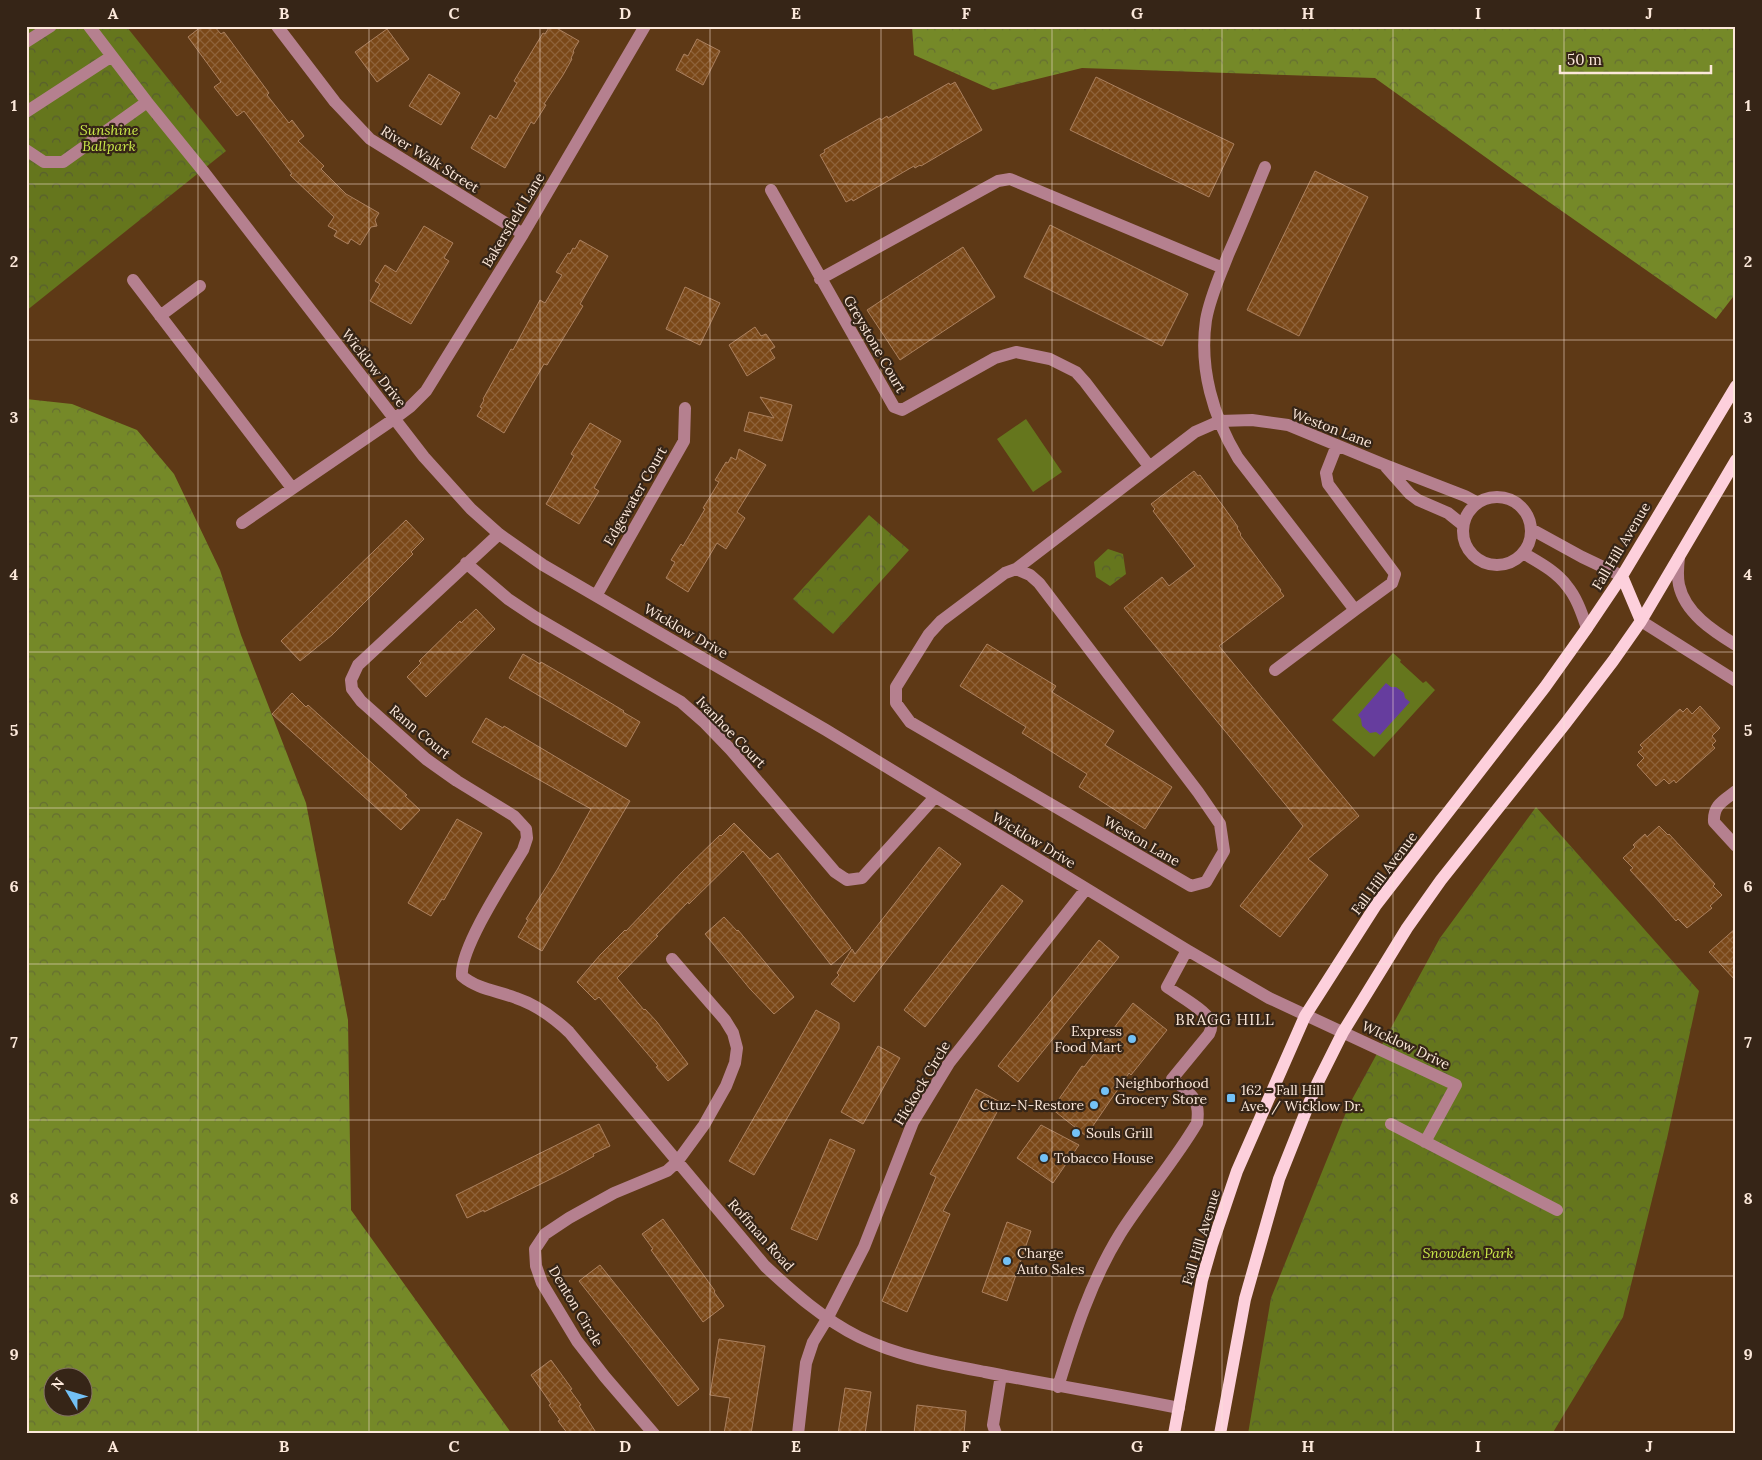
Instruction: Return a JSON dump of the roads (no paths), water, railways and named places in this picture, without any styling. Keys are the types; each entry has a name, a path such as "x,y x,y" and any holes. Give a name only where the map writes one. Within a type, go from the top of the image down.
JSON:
{"main road":[{"name":"Fall Hill Avenue","path":"1174,1434 1202,1280 1212,1245 1238,1170 1306,1016 1376,905 1545,687 1587,628 1622,576 1736,386"},
{"path":"1220,1434 1245,1299 1279,1179 1316,1086 1343,1032 1407,928 1435,888 1565,724 1641,621 1736,460"},
{"path":"1622,576 1641,621"}],"street":[{"path":"26,42 51,26"},
{"name":"Wicklow Drive","path":"89,26 394,418 436,470 471,509 499,534 543,565 826,730 1187,950 1270,998 1343,1032"},
{"name":"River Walk Street","path":"277,26 335,102 370,140 522,234"},
{"name":"Bakersfield Lane","path":"242,523 394,418 419,398 431,385 645,26"},
{"path":"26,112 112,56"},
{"path":"26,150 44,162 63,162 147,102"},
{"path":"1265,167 1212,296 1206,319 1204,346 1206,377 1213,404 1238,458 1355,610"},
{"path":"820,279 998,181 1010,179 1223,268"},
{"name":"Greystone Court","path":"771,190 894,407 902,410 995,358 1016,352 1050,359 1076,372 1149,466"},
{"path":"133,280 292,488"},
{"path":"160,316 200,286"},
{"name":"Edgewater Court","path":"596,596 684,441 685,408"},
{"name":"Weston Lane","path":"1016,569 1030,575 1040,583 1198,792 1220,824 1224,851 1206,882 1191,886 910,722 896,703 896,687 929,634 941,621 1005,573 1016,569 1195,432 1220,421 1252,420 1288,425 1465,496 1478,503"},
{"path":"1274,670 1392,583 1395,574 1328,484 1326,473 1337,445"},
{"name":"Weston Lane","path":"1385,465 1410,494 1418,500 1448,513 1464,525"},
{"path":"1487,498 1507,498 1524,510 1529,519 1530,538 1523,553 1515,560 1493,565 1483,562 1474,556 1467,547 1463,536 1464,525 1471,509 1478,503 1487,498"},
{"path":"1531,529 1622,576"},
{"name":"Rann Court","path":"461,966 480,924 523,850 527,838 526,829 514,816 457,781 426,759 361,701 352,689 351,680 358,664 499,534"},
{"path":"1523,553 1549,569 1567,585 1580,609 1587,628"},
{"path":"1678,557 1679,585 1694,614 1712,630 1736,646"},
{"name":"Ivanhoe Court","path":"466,563 508,599 535,617 681,702 731,750 834,872 847,880 862,878 934,796"},
{"path":"1641,621 1736,681"},
{"path":"1736,791 1719,804 1714,813 1714,822 1736,846"},
{"name":"Hickock Circle","path":"828,1319 864,1247 913,1122 943,1072 970,1035 1086,889"},
{"path":"1058,1387 1077,1325 1103,1266 1119,1236 1196,1123 1199,1112 1194,1097 1172,1079 1209,1034 1212,1029 1212,1023 1205,1014 1167,988 1187,950"},
{"path":"672,959 726,1020 733,1033 737,1048 735,1063 726,1086 704,1125 677,1162"},
{"name":"Roffman Road","path":"461,966 462,976 469,982 538,1007 569,1032 765,1266 793,1292 828,1319 875,1344 927,1361 1058,1387 1179,1408"},
{"name":"WIcklow Drive","path":"1343,1032 1456,1086 1425,1142"},
{"path":"1391,1124 1557,1210"},
{"name":"Denton Circle","path":"654,1434 605,1378 577,1341 542,1283 536,1266 535,1249 545,1234 569,1218 614,1193 667,1171 677,1162"},
{"path":"798,1434 806,1363 813,1342 828,1319"},
{"path":"996,1434 993,1425 1001,1376"}],"place":[{"name":"Express Food Mart","path":"1132,1039"},
{"name":"Neighborhood Grocery Store","path":"1105,1091"},
{"name":"162 - Fall Hill Ave. / Wicklow Dr.","path":"1231,1098"},
{"name":"Ctuz-N-Restore","path":"1094,1105"},
{"name":"Souls Grill","path":"1076,1133"},
{"name":"Tobacco House","path":"1044,1158"},
{"name":"Charge Auto Sales","path":"1007,1261"}],"district":[{"name":"BRAGG HILL","path":"1225,1019"}],"park label":[{"name":"Sunshine Ballpark","path":"109,138"},
{"name":"Snowden Park","path":"1468,1253"}]}
